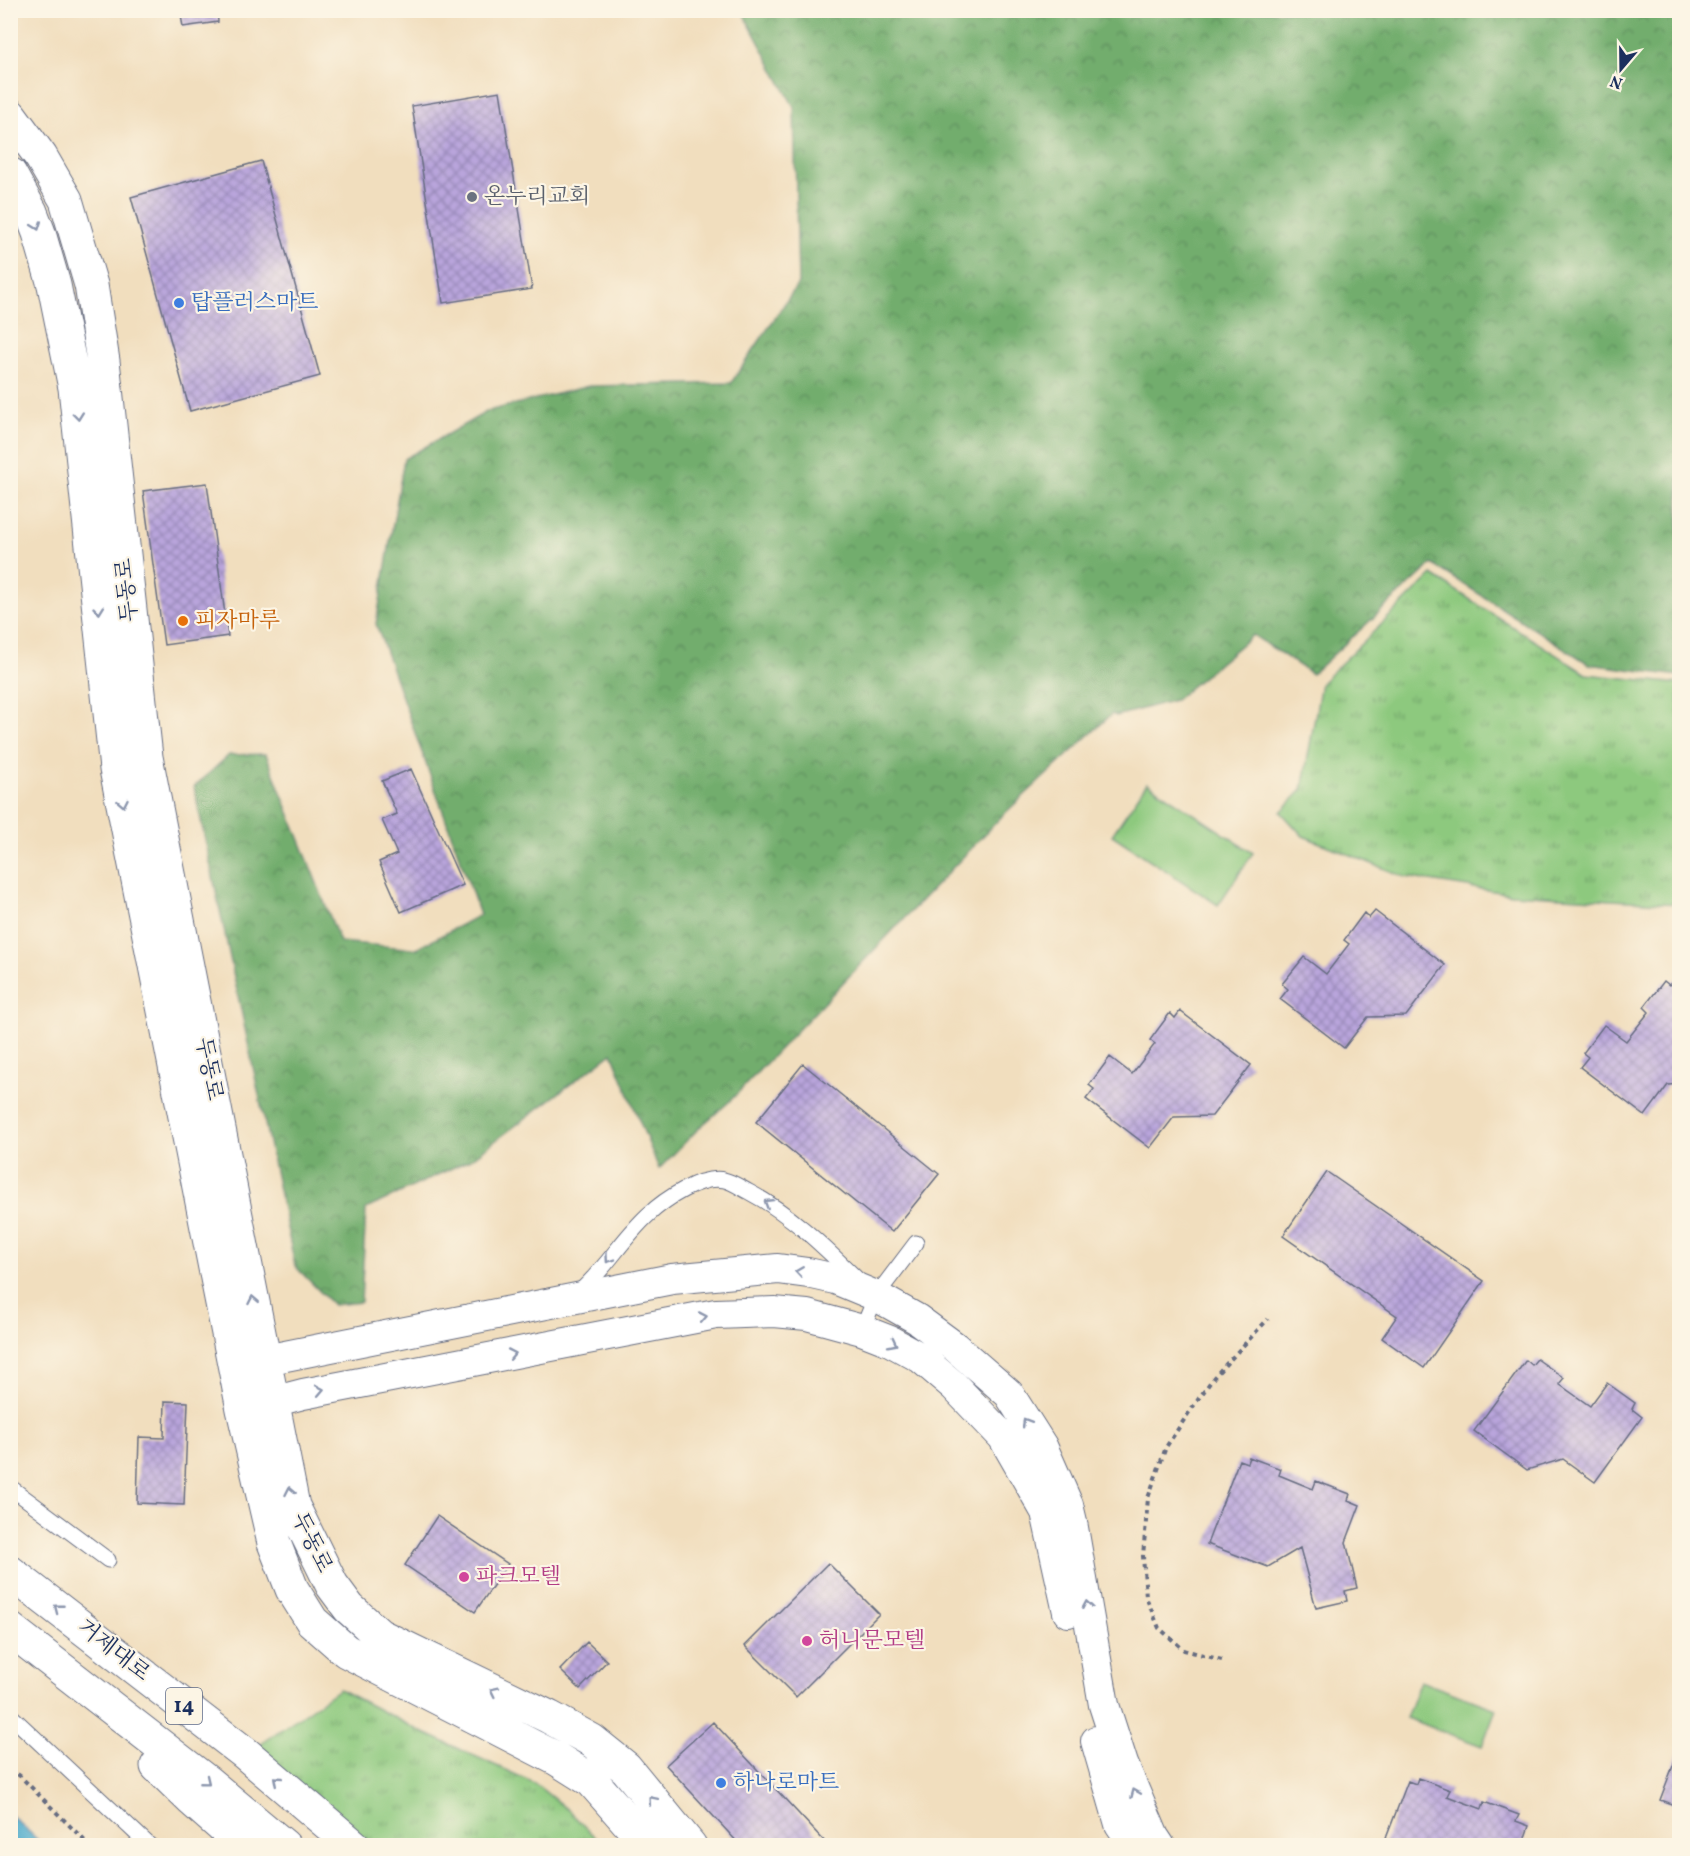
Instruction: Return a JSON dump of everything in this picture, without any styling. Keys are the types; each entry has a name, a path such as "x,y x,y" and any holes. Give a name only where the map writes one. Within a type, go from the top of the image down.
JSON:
{"main road":[{"name":"두동로","path":"10,115 41,157 66,200 91,285 103,361 146,757 258,1405 274,1543 292,1589 312,1621 346,1651 556,1759 592,1781 649,1845"},
{"name":"두동로","path":"10,174 31,212 39,233 54,285 75,388 116,769 250,1364"},
{"name":"두동로","path":"258,1405 293,1506 327,1576 349,1608 379,1635 549,1717 591,1740 626,1768 690,1845"},
{"name":"거제대로","path":"10,1572 246,1754 356,1845"},
{"name":"거제대로","path":"10,1629 206,1781 284,1845"},
{"path":"47,1657 192,1800 244,1845"}],"street":[{"path":"250,1364 672,1279 778,1269 835,1280 876,1296 917,1319 955,1347 1009,1394 1042,1446 1068,1505 1104,1705 1124,1764 1154,1837 1160,1845"},
{"path":"258,1405 716,1314 774,1312 796,1314 862,1330 890,1341 921,1358 954,1386 1003,1437 1046,1512 1094,1733 1120,1824 1135,1845"}],"lane":[{"path":"572,1299 590,1283 616,1248 648,1215 680,1192 695,1184 711,1180 724,1180 736,1185 766,1201 794,1220 876,1296"},
{"path":"862,1330 876,1296 916,1243"},
{"path":"10,1487 108,1560"},
{"path":"10,1715 150,1845"}],"path":[{"path":"1222,1660 1184,1650 1159,1628 1146,1597 1143,1556 1148,1498 1167,1447 1190,1411 1214,1377 1268,1319"},
{"path":"10,1769 20,1776 90,1845"}],"green space":[{"path":"742,11 1679,11 1679,676 1589,664 1432,564 1312,674 1253,635 1175,700 1116,716 1112,714 1003,815 730,1101 699,1128 659,1169 612,1053 471,1159 366,1209 361,1302 333,1305 295,1266 194,787 229,755 266,754 340,942 416,949 480,915 376,624 404,459 488,411 589,386 731,383 798,284 794,107"},
{"path":"1432,575 1586,674 1679,684 1679,904 1512,894 1405,877 1303,836 1281,812 1302,790 1321,683"},
{"path":"1147,783 1253,853 1218,905 1112,835"},
{"path":"1420,1681 1496,1709 1482,1746 1406,1718"},
{"path":"339,1689 422,1732 534,1783 569,1811 603,1845 358,1845 246,1754"}],"water":[{"path":"11,1815 43,1845 11,1845"}],"building":[{"path":"180,10 217,10 218,22 183,27"},
{"name":"온누리교회","path":"500,91 532,289 443,303 412,106"},
{"path":"261,161 320,376 190,411 131,197"},
{"path":"207,483 228,636 164,645 143,491"},
{"path":"411,769 463,885 401,912 379,862 397,854 382,820 397,814 382,781"},
{"path":"1375,911 1445,965 1406,1016 1368,1017 1344,1048 1280,999 1288,989 1282,984 1304,957 1326,974 1349,944 1344,940 1364,913 1369,918"},
{"path":"1675,979 1680,983 1680,1084 1668,1085 1645,1116 1580,1067 1588,1057 1583,1053 1604,1025 1626,1041 1649,1012 1644,1007 1664,981 1669,985"},
{"path":"1180,1011 1251,1065 1212,1116 1174,1117 1150,1148 1086,1099 1094,1089 1089,1085 1110,1057 1132,1074 1155,1044 1150,1040 1170,1013 1175,1018"},
{"path":"803,1064 939,1174 892,1232 756,1122"},
{"path":"1327,1172 1484,1281 1424,1368 1382,1338 1397,1316 1283,1236"},
{"path":"1537,1359 1564,1378 1559,1384 1590,1406 1607,1383 1635,1403 1632,1409 1642,1417 1595,1482 1563,1459 1527,1470 1474,1431 1526,1360 1532,1365"},
{"path":"165,1401 188,1402 184,1505 137,1503 139,1437 164,1438"},
{"path":"1249,1457 1281,1469 1279,1475 1313,1489 1316,1481 1350,1494 1348,1500 1360,1505 1346,1542 1357,1588 1345,1591 1347,1601 1316,1608 1300,1548 1268,1567 1207,1544 1239,1460 1247,1463"},
{"path":"437,1516 508,1564 475,1612 405,1565"},
{"path":"828,1563 879,1614 796,1697 745,1646"},
{"path":"587,1642 607,1661 580,1689 560,1670"},
{"path":"713,1722 827,1844 825,1846 741,1846 666,1765"},
{"path":"1680,1750 1680,1807 1660,1800"},
{"path":"1418,1778 1450,1790 1447,1796 1482,1809 1484,1802 1519,1815 1516,1821 1529,1826 1522,1846 1383,1846 1408,1781 1416,1784"}],"place":[{"name":"온누리교회","path":"472,197"},
{"name":"탑플러스마트","path":"179,303"},
{"name":"피자마루","path":"183,621"},
{"name":"파크모텔","path":"464,1577"},
{"name":"허니문모텔","path":"807,1641"},
{"name":"하나로마트","path":"721,1783"}]}
